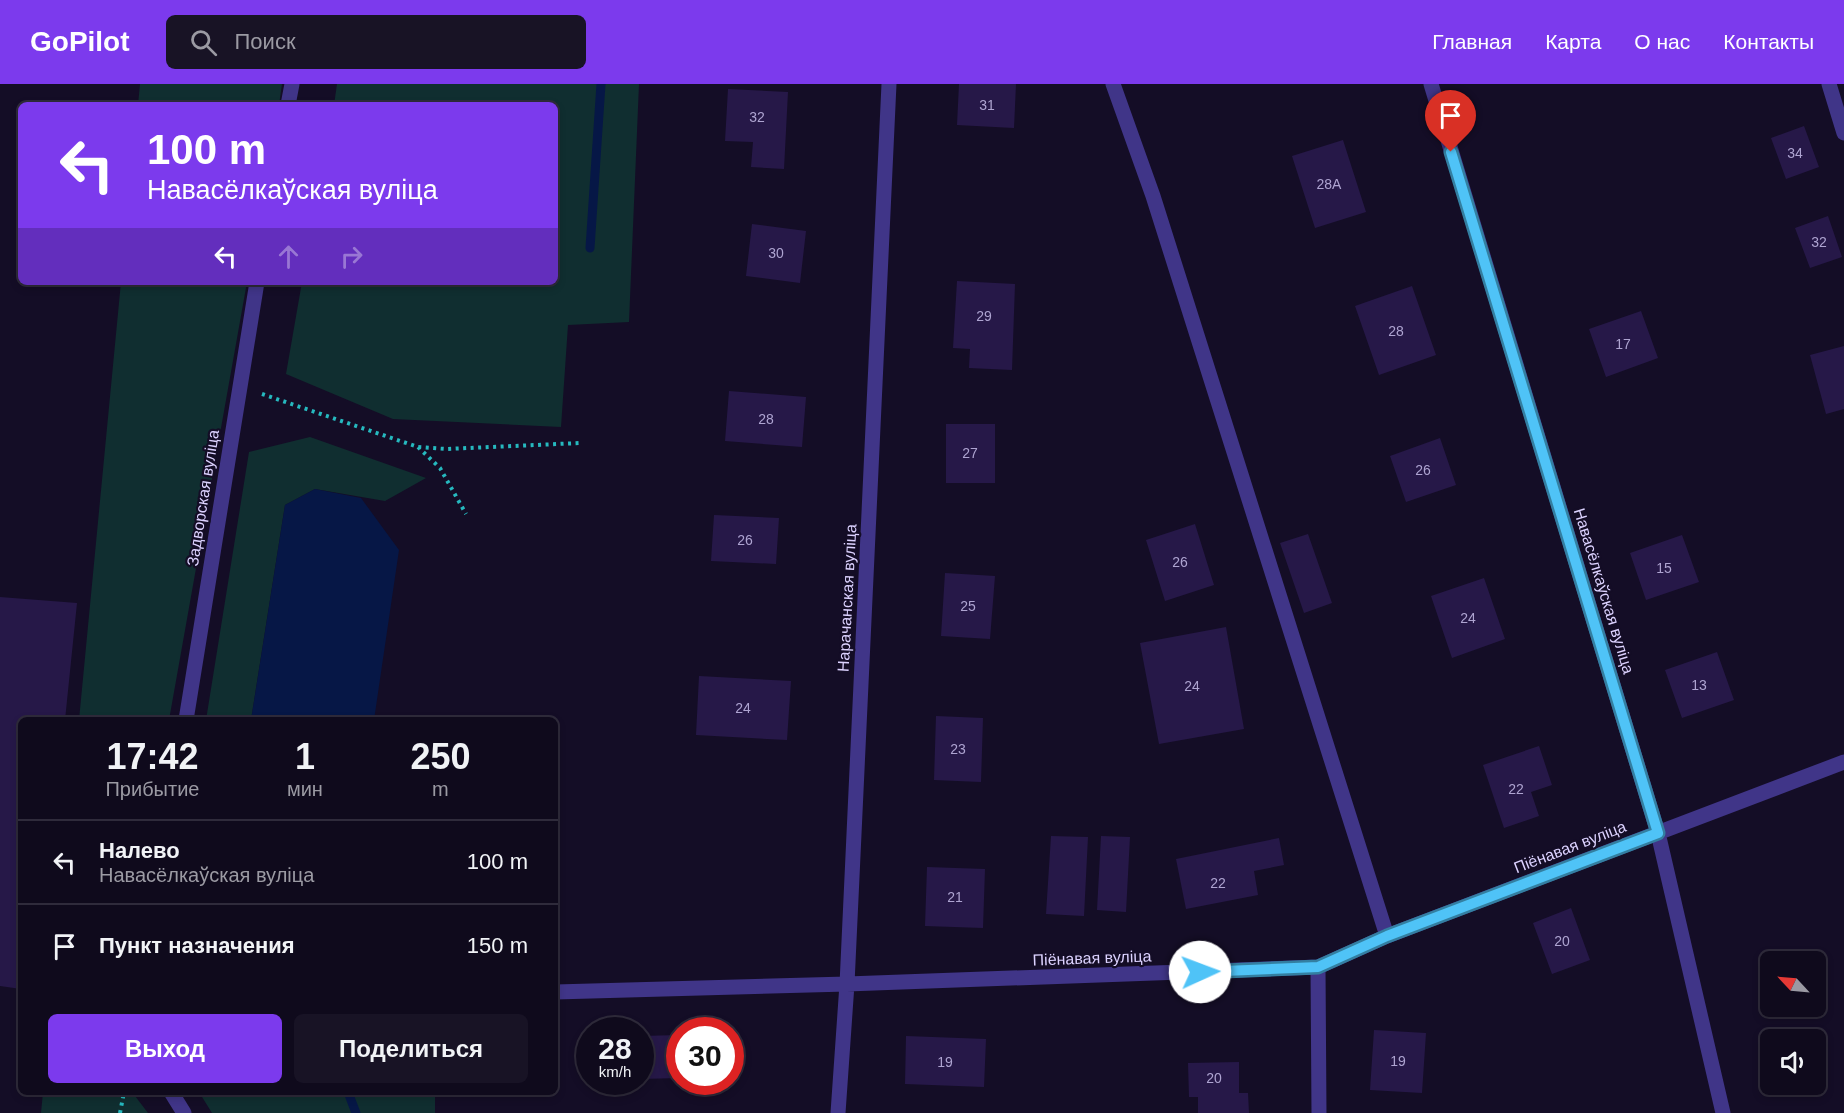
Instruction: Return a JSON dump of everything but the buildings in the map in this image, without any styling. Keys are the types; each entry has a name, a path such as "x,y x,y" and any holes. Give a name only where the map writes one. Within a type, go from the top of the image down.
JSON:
{"street":[{"path":"288,102 291,84"},
{"name":"Нарачанская вуліца","path":"838,1113 847,984 889,84"},
{"path":"1113,84 1153,196 1387,936"},
{"name":"Навасёлкаўская вуліца","path":"1431,84 1658,833 1723,1113"},
{"path":"1829,84 1844,133"},
{"name":"Задворская вуліца","path":"186,717 256,285"},
{"name":"Піёнавая вуліца","path":"558,992 1318,967 1387,936 1844,762"},
{"path":"1318,967 1319,1113"},
{"path":"173,1095 184,1113"}],"path":[{"path":"239,386 418,447 446,449 580,443"},
{"path":"418,447 440,468 466,514"},
{"path":"120,1113 123,1095"}],"green space":[{"path":"140,84 282,84 279,102 138,102"},
{"path":"337,84 639,84 629,322 568,325 561,427 393,419 286,374 301,285 558,285 558,102 334,102"},
{"path":"121,285 246,285 170,717 79,717"},
{"path":"310,437 426,478 385,501 315,489 285,505 251,717 206,717 249,452"},
{"path":"43,1095 134,1095 148,1113 41,1113"},
{"path":"201,1095 435,1095 435,1113 212,1113"}],"water":[{"path":"315,489 361,498 399,550 374,717 251,717 285,505"}],"waterway":[{"path":"590,248 601,84"},
{"path":"349,1095 356,1113"}],"route":[{"path":"1200,972 1318,967 1387,936 1658,833 1451,152"}]}
